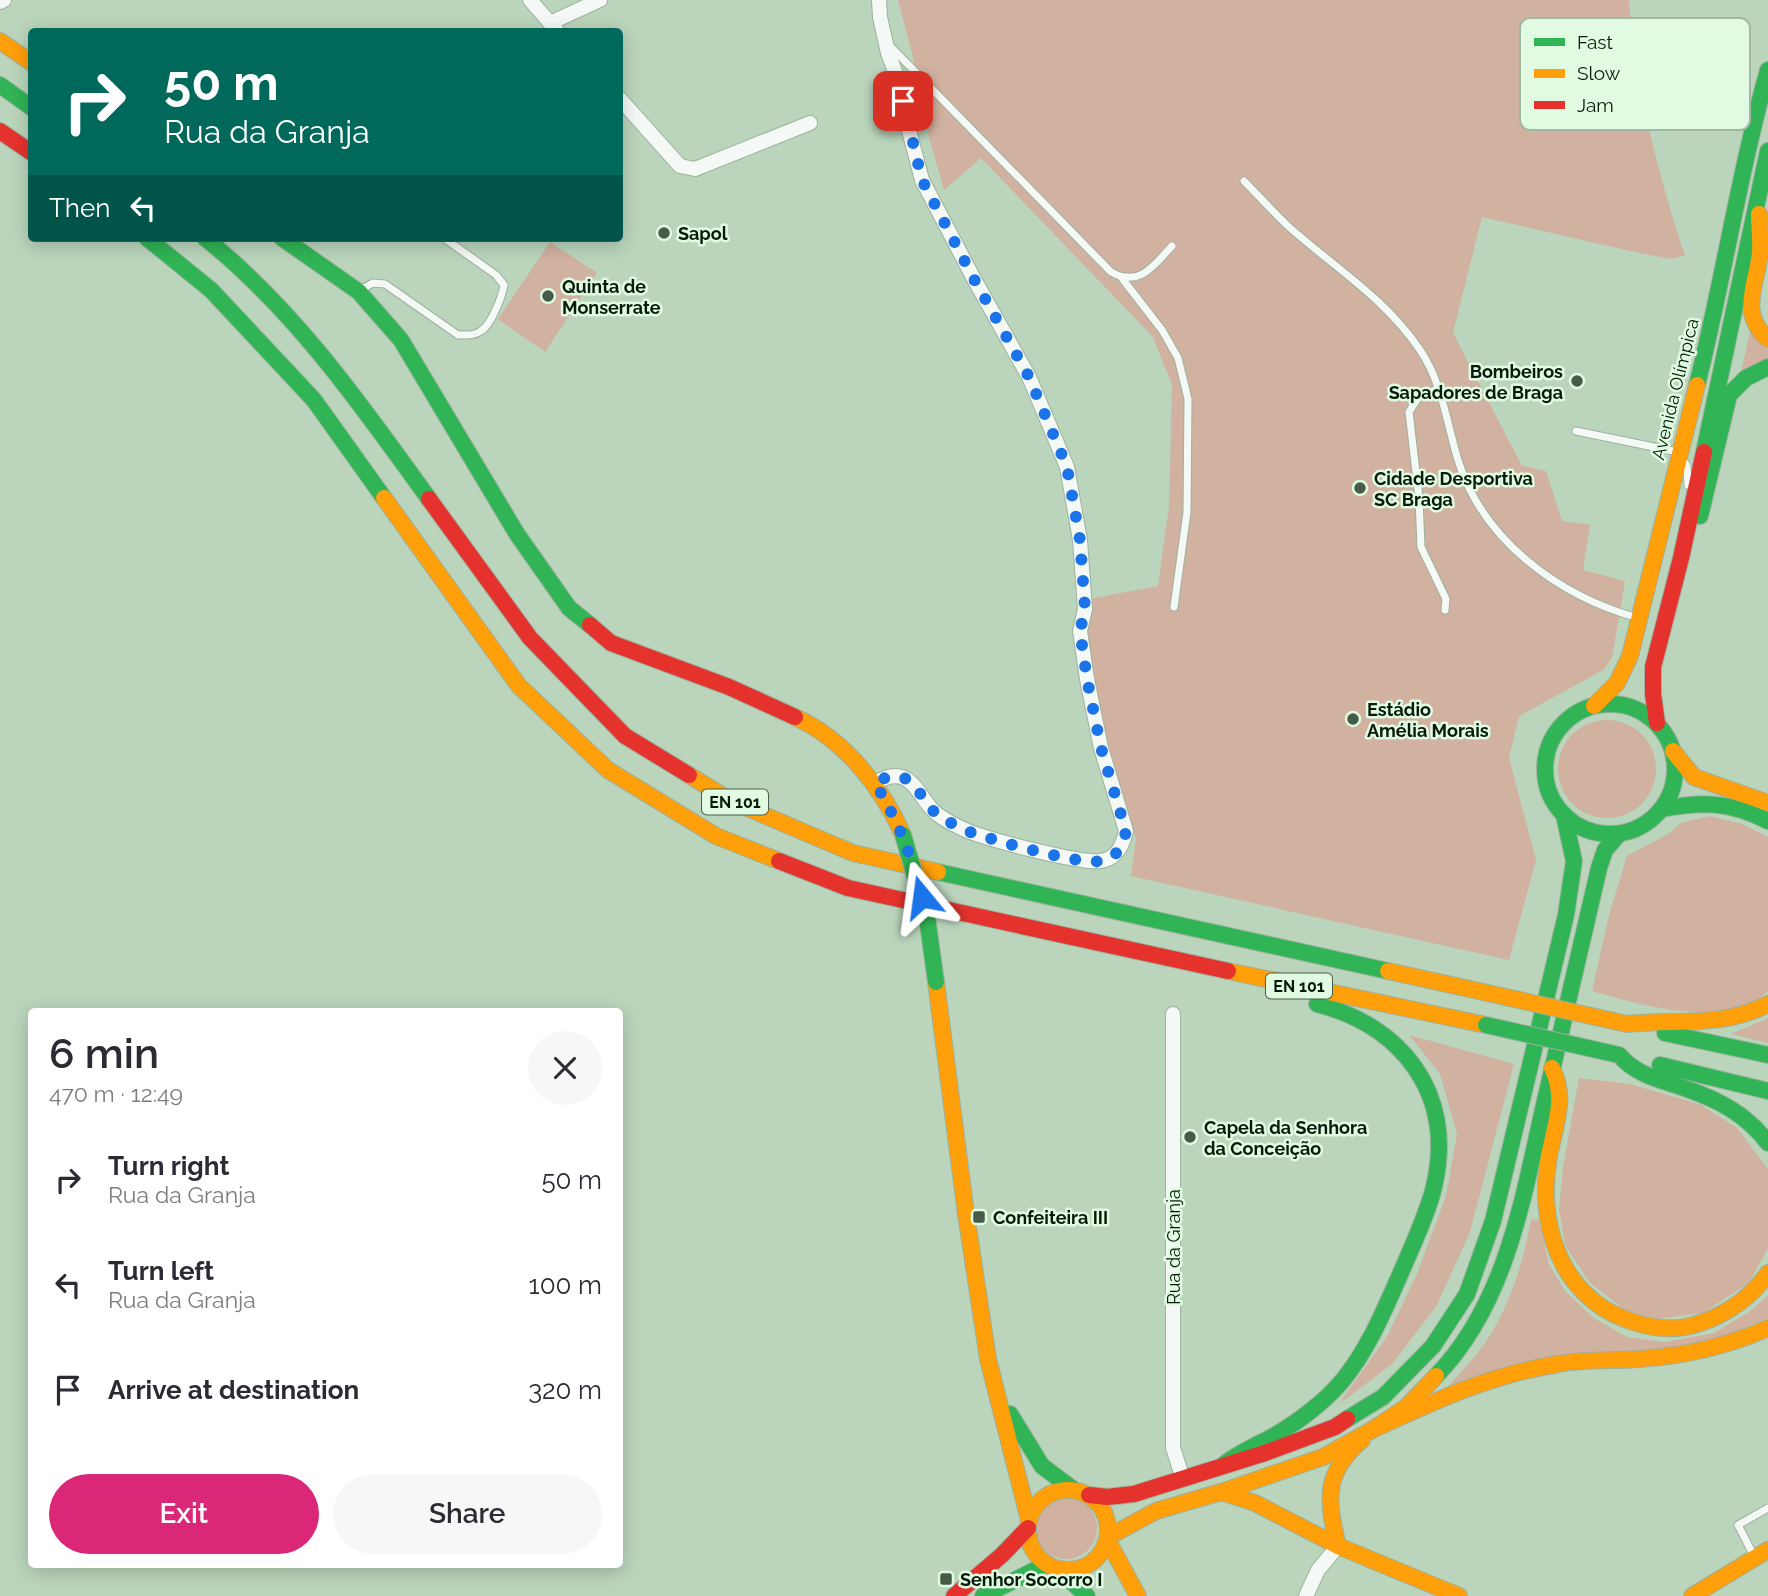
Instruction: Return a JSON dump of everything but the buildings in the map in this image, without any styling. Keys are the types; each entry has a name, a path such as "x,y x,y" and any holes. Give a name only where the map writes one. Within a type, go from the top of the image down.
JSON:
{"main road":[{"path":"0,41 28,60"},
{"name":"Avenida Olímpica","path":"1222,1466 1335,1427 1382,1397 1433,1346 1467,1294 1493,1221 1566,915 1574,862 1564,816 1548,790 1545,760 1553,738 1567,720 1594,706 1617,683 1630,656 1686,449 1755,117 1768,70"},
{"path":"0,85 28,105"},
{"path":"0,131 28,150"},
{"path":"1657,723 1653,667 1681,558 1704,435 1768,151"},
{"path":"1758,204 1760,253 1750,312 1754,325 1768,339"},
{"name":"EN 101","path":"152,242 211,290 314,400 519,686 608,770 716,836 848,888 1112,947 1486,1025 1768,1091"},
{"name":"EN 101","path":"210,242 240,266 342,378 530,638 625,736 731,801 853,853 1768,1055"},
{"path":"288,242 359,292 401,340 517,534 569,608 611,643 729,687 811,724 875,783 893,812 903,835 927,917 988,1359 1028,1524 1028,1538 1033,1550 1087,1596"},
{"path":"1681,558 1695,538 1729,395 1750,373 1768,367"},
{"path":"1594,706 1622,705 1646,714 1664,731 1673,751 1694,777 1768,803"},
{"path":"1564,816 1589,831 1604,834 1619,834 1639,828 1662,809 1673,787 1676,775 1673,751"},
{"path":"1662,809 1691,803 1728,803 1768,821"},
{"path":"1338,1546 1330,1514 1331,1482 1340,1461 1372,1430 1405,1408 1453,1359 1483,1313 1504,1263 1523,1193 1599,867 1605,850 1619,834"},
{"path":"954,1596 1002,1555 1028,1524 1040,1501 1051,1493 1063,1490 1107,1497 1134,1494 1222,1466 1236,1454 1269,1439 1298,1420 1342,1381 1372,1336 1407,1258 1435,1184 1440,1143 1434,1107 1421,1076 1395,1042 1344,1011 1276,992 1140,962 1112,947"},
{"path":"1627,1024 1648,1021 1704,1023 1732,1020 1758,1011 1768,1004"},
{"path":"1619,1055 1627,1066 1643,1076 1722,1102 1758,1127 1768,1143"},
{"path":"1552,1068 1559,1078 1562,1095 1548,1165 1547,1214 1556,1255 1577,1289 1612,1315 1649,1326 1689,1327 1727,1312 1760,1286 1768,1273"},
{"path":"1108,1539 1156,1511 1221,1493 1323,1457 1372,1430 1464,1388 1514,1372 1562,1363 1695,1353 1739,1341 1768,1328"},
{"path":"984,1596 1054,1568 1076,1570 1087,1566 1103,1551 1109,1528 1099,1503 1042,1465 1018,1429 996,1388"},
{"path":"1221,1493 1255,1503 1338,1546 1460,1596"},
{"path":"1108,1539 1138,1596"},
{"path":"1692,1596 1762,1554"}],"street":[{"path":"530,0 554,27 600,0"},
{"path":"875,783 887,776 900,777 910,781 935,813 970,832 1079,859 1101,862 1116,854 1123,844 1126,831 1101,748 1087,679 1080,631 1085,609 1080,540 1067,467 1029,377 922,180 905,115 901,87 885,41 879,0"},
{"path":"623,102 680,166 695,169 810,123"},
{"name":"Rua da Granja","path":"1172,1014 1173,1448 1183,1479"},
{"path":"1306,1596 1318,1570 1338,1546"}],"lane":[{"path":"885,41 1103,266 1121,277 1162,330 1178,358 1188,399 1188,512 1174,607"},
{"path":"1244,181 1288,226 1391,312 1422,352 1444,405 1458,461 1474,501 1502,537 1534,568 1562,585 1600,606 1639,618"},
{"path":"359,292 373,283 385,284 458,335 471,335 484,330 502,297 504,285 496,275 450,242"},
{"path":"1121,277 1144,275 1172,246"},
{"path":"1437,388 1418,398 1409,412 1419,498 1421,547 1446,599 1445,610"},
{"path":"1576,430 1686,449 1688,485 1677,537 1681,558"},
{"path":"1762,1554 1738,1525 1768,1508"}],"shaded area":[{"name":"Cidade Desportiva SC Braga","path":"898,0 1629,0 1631,18 1520,18 1520,130 1649,130 1685,255 1671,259 1482,217 1453,333 1522,466 1546,471 1562,521 1590,525 1583,570 1625,581 1612,658 1603,670 1519,716 1509,758 1536,860 1509,960 1131,876 1136,838 1111,769 1084,632 1089,599 1158,586 1169,506 1172,385 1153,337 981,158 944,190 923,116 912,53"},
{"name":"Quinta de Monserrate","path":"550,242 597,273 545,352 498,319"},
{"path":"1750,332 1768,348 1768,361 1741,372"},
{"path":"1607,720 1626,724 1642,734 1652,750 1656,769 1652,788 1642,804 1626,814 1607,818 1588,814 1572,804 1562,788 1558,769 1562,750 1572,734 1588,724"},
{"path":"1710,816 1742,824 1768,837 1768,991 1750,1003 1729,1010 1706,1012 1658,1008 1592,991 1609,915 1627,856 1668,834 1681,823"},
{"path":"1768,1018 1768,1043 1731,1034"},
{"path":"1409,1035 1514,1064 1470,1232 1437,1305 1392,1364 1339,1404 1388,1335 1417,1274 1446,1196 1457,1134 1440,1074"},
{"path":"1579,1078 1629,1084 1701,1105 1737,1128 1768,1169 1768,1248 1749,1283 1703,1313 1657,1319 1625,1310 1590,1283 1565,1245 1559,1209 1563,1168"},
{"path":"1531,1219 1539,1220 1549,1264 1565,1291 1592,1317 1627,1337 1664,1342 1714,1333 1752,1310 1768,1295 1768,1318 1695,1348 1448,1386 1479,1351 1501,1315 1518,1274"},
{"path":"1066,1497 1088,1506 1097,1528 1088,1550 1066,1559 1044,1550 1035,1528 1044,1506"}],"traffic: fast":[{"path":"1697,385 1748,148 1768,70"},
{"path":"0,85 28,105"},
{"path":"1704,452 1768,151"},
{"path":"152,242 211,290 314,400 384,498"},
{"path":"210,242 269,296 298,328 326,361 429,499"},
{"path":"288,242 359,292 401,340 517,534 569,608 590,625"},
{"path":"1700,516 1729,395 1746,378 1768,367"},
{"path":"1610,704 1635,709 1656,723 1670,744 1675,769 1670,794 1656,815 1635,829 1610,834 1585,829 1564,815 1550,794 1545,769 1550,744 1564,723 1585,709 1610,704"},
{"path":"1662,809 1716,805 1741,810 1768,821"},
{"path":"1347,1419 1383,1397 1433,1346 1467,1294 1493,1221 1566,915 1574,861 1564,815"},
{"path":"1436,1376 1461,1346 1481,1314 1510,1243 1599,868 1605,850 1619,834"},
{"path":"903,835 927,917 936,982"},
{"path":"938,872 1388,971"},
{"path":"1222,1466 1278,1434 1308,1413 1336,1388 1352,1368 1393,1290 1424,1217 1435,1182 1439,1150 1437,1120 1428,1092 1415,1068 1397,1047 1374,1029 1347,1014 1317,1004"},
{"path":"1486,1025 1619,1055"},
{"path":"1665,1033 1768,1055"},
{"path":"1619,1055 1642,1073 1699,1093 1732,1110 1751,1124 1768,1143"},
{"path":"1660,1065 1768,1091"},
{"path":"1010,1414 1042,1466 1074,1490"},
{"path":"983,1596 1047,1564"},
{"path":"1060,1571 1087,1596"}],"traffic: slow":[{"path":"0,41 28,60"},
{"path":"1759,214 1760,252 1751,309 1759,329 1768,339"},
{"path":"1594,706 1617,683 1630,656 1697,385"},
{"path":"384,498 519,686 608,770 716,836 779,861"},
{"path":"795,717 830,738 860,766 884,799 903,835"},
{"path":"1673,751 1694,777 1768,803"},
{"path":"689,775 731,801 853,853 938,872"},
{"path":"1228,971 1486,1025"},
{"path":"1388,971 1492,994"},
{"path":"936,982 988,1359 1029,1520"},
{"path":"1492,994 1627,1024"},
{"path":"1627,1024 1717,1020 1751,1012 1768,1004"},
{"path":"1552,1068 1559,1090 1559,1101 1546,1178 1549,1220 1561,1260 1586,1294 1621,1318 1653,1327 1685,1327 1709,1320 1732,1308 1752,1292 1768,1273"},
{"path":"1372,1430 1440,1399 1509,1375 1568,1362 1639,1359 1689,1353 1768,1328"},
{"path":"1108,1537 1156,1511 1323,1457 1405,1408 1436,1376"},
{"path":"1338,1546 1330,1501 1331,1488 1340,1464 1362,1440"},
{"path":"1060,1490 1076,1490 1097,1501 1108,1522 1108,1530 1108,1538 1097,1559 1076,1570 1060,1570 1046,1564 1034,1552 1028,1538 1028,1522 1034,1508 1046,1496 1060,1490"},
{"path":"1221,1492 1255,1503 1338,1546 1459,1596"},
{"path":"1108,1541 1138,1596"},
{"path":"1692,1596 1768,1550"}],"traffic: jam":[{"path":"0,131 28,150"},
{"path":"1657,723 1653,667 1704,452"},
{"path":"429,499 530,638 625,736 689,775"},
{"path":"590,625 611,643 729,687 795,717"},
{"path":"779,861 848,888 1228,971"},
{"path":"1089,1495 1107,1497 1134,1494 1265,1453 1335,1427 1347,1419"},
{"path":"954,1596 1002,1555 1028,1528"}],"place":[{"name":"Sapol","path":"664,233"},
{"name":"Quinta de Monserrate","path":"548,296"},
{"name":"Bombeiros Sapadores de Braga","path":"1577,381"},
{"name":"Cidade Desportiva SC Braga","path":"1360,488"},
{"name":"Estádio Amélia Morais","path":"1353,719"},
{"name":"Capela da Senhora da Conceição","path":"1190,1137"},
{"name":"Confeiteira III","path":"979,1217"},
{"name":"Senhor Socorro I","path":"946,1579"}],"route":[{"path":"903,101 922,180 1029,377 1067,467 1080,540 1085,609 1080,631 1087,679 1101,748 1126,831 1123,844 1116,854 1101,862 1011,844 970,832 950,822 924,802 910,781 887,776 875,783 903,835 922,897"}]}
